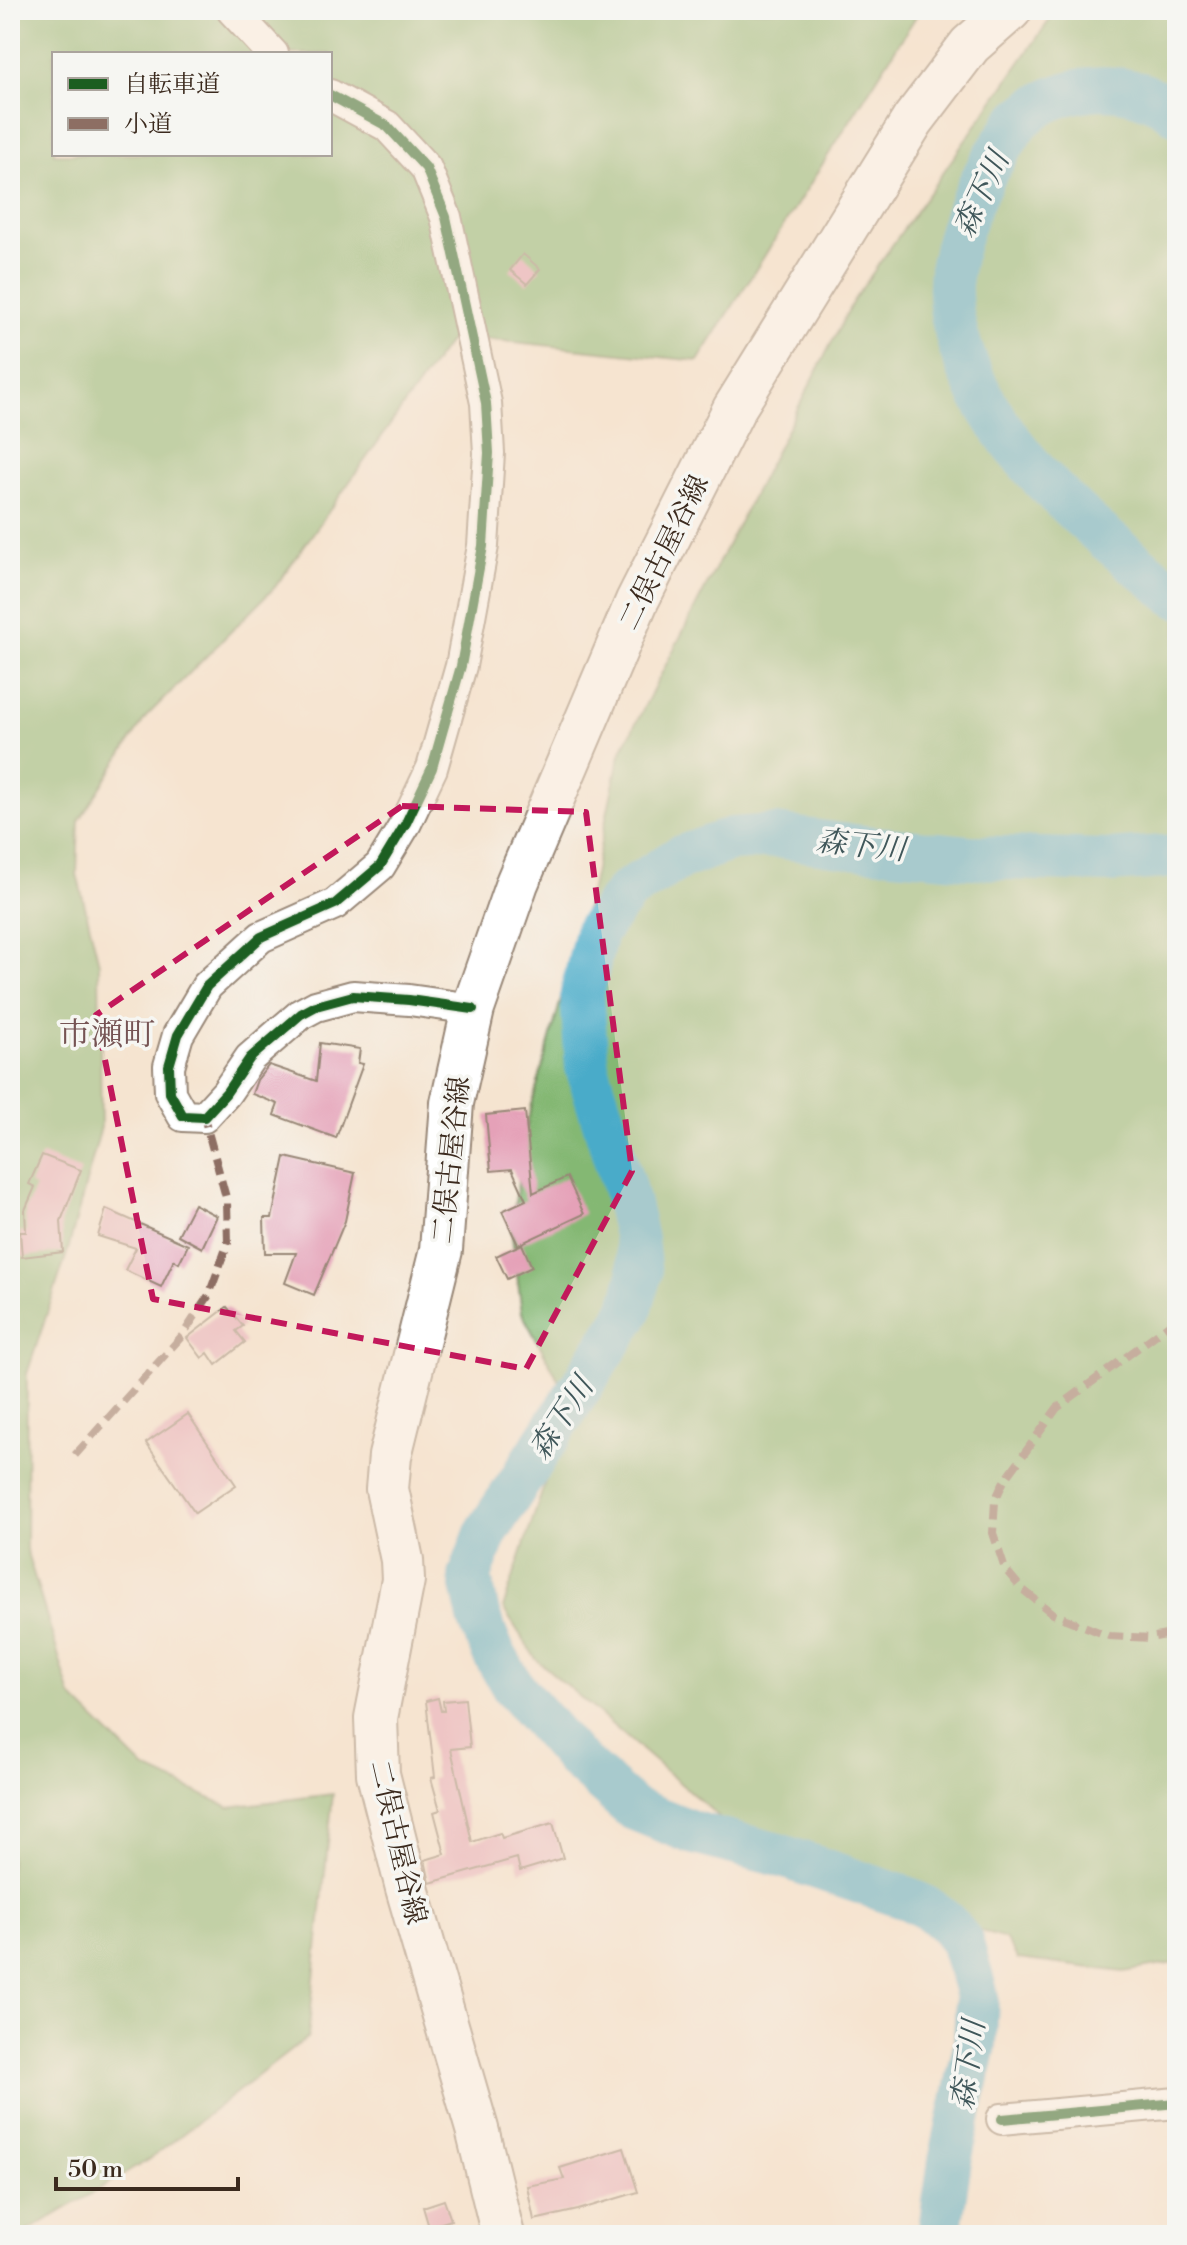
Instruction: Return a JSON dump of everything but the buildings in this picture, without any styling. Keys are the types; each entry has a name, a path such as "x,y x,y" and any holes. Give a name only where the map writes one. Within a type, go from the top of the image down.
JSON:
{"main road":[{"name":"二俣古屋谷線","path":"503,2235 477,2129 407,1888 378,1774 376,1718 403,1580 402,1560 387,1489 390,1456 441,1250 452,1103 473,1009 517,883 637,601 734,409 913,120 970,45 1010,10"}],"street":[{"path":"232,10 271,52"},
{"path":"332,96 387,126 426,168 446,217 486,403 489,453 483,546 461,666 432,768 406,823 380,866 335,904 261,937 207,986 178,1035 169,1066 170,1093 183,1116 204,1117 226,1093 250,1058 301,1014 316,1006 353,996 473,1009"},
{"path":"1002,2119 1177,2103"}],"highlighted area":[{"path":"402,806 586,812 632,1171 526,1369 153,1299 96,1015"}],"green space":[{"path":"10,10 920,10 698,361 453,336 275,587 146,717 79,821 77,874 99,963 101,1127 68,1250 27,1374 26,1549 71,1696 144,1768 229,1807 333,1794 308,2037 150,2159 21,2235 10,2235"},
{"path":"1177,10 1177,1960 1124,1972 1018,1959 1005,1939 768,1859 536,1659 503,1608 543,1489 567,1395 522,1313 511,1228 528,1119 589,898 620,754 853,301 1056,11"}],"waterway":[{"name":"森下川","path":"1177,114 1159,102 1119,89 1078,91 1038,106 1015,126 980,183 960,232 950,277 954,325 965,360 982,397 1003,431 1055,492 1084,520 1177,596"},
{"name":"森下川","path":"939,2235 950,2161 975,2045 977,1996 961,1941 932,1911 909,1899 779,1855 694,1833 632,1808 574,1757 513,1687 493,1652 479,1618 470,1576 486,1533 630,1311 640,1274 624,1187 587,1067 582,994 596,932 626,892 679,858 732,839 776,836 969,857 1110,861 1177,856"}],"marked path":[{"path":"75,1455 182,1336 209,1295 228,1243 227,1201 204,1117"},
{"path":"1177,1319 1057,1408 1003,1483 995,1501 993,1533 1005,1569 1021,1588 1053,1614 1109,1636 1150,1638 1177,1633"}],"cycle path":[{"path":"332,96 387,126 426,168 446,217 486,403 489,453 483,546 461,666 432,768 406,823 380,866 335,904 261,937 207,986 178,1035 169,1066 170,1093 183,1116 204,1117 226,1093 250,1058 301,1014 316,1006 353,996 473,1009"},
{"path":"1002,2119 1177,2103"}],"district":[{"name":"市瀬町","path":"107,1034"}]}
